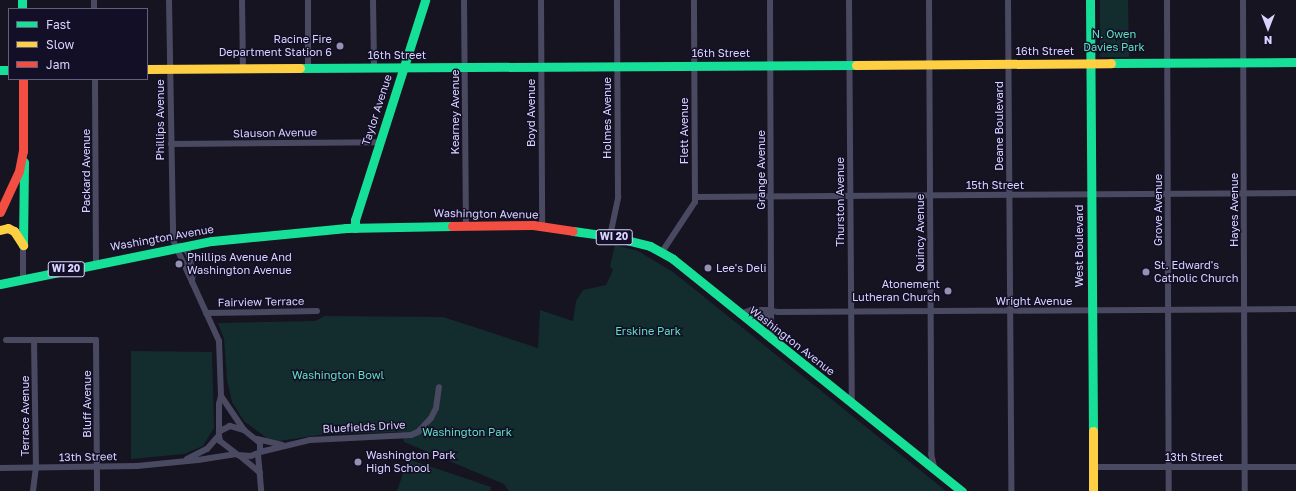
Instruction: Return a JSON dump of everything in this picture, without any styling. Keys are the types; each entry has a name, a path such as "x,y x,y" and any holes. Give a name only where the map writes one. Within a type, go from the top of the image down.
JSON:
{"street":[{"name":"Phillips Avenue","path":"169,0 171,144 176,244"},
{"path":"242,0 243,68"},
{"path":"308,0 308,68"},
{"path":"373,0 374,67"},
{"name":"Taylor Avenue","path":"355,228 355,220 425,0"},
{"name":"Kearney Avenue","path":"464,0 466,225"},
{"name":"Boyd Avenue","path":"540,0 542,226"},
{"name":"Holmes Avenue","path":"610,236 618,197 617,0"},
{"name":"Flett Avenue","path":"662,252 694,202 694,0"},
{"name":"Grange Avenue","path":"770,0 771,340"},
{"name":"Thurston Avenue","path":"849,0 852,403"},
{"name":"Quincy Avenue","path":"929,0 931,454 934,466"},
{"name":"Deane Boulevard","path":"1008,0 1011,491"},
{"name":"West Boulevard","path":"1090,0 1093,491"},
{"name":"Grove Avenue","path":"1167,0 1169,491"},
{"name":"Hayes Avenue","path":"1243,0 1246,491"},
{"name":"16th Street","path":"148,69 1296,62"},
{"path":"23,80 25,234 23,244 24,279"},
{"name":"Packard Avenue","path":"95,80 96,263"},
{"name":"Slauson Avenue","path":"171,144 380,142"},
{"path":"0,212 19,171 23,151"},
{"name":"15th Street","path":"694,197 1296,193"},
{"name":"Washington Avenue","path":"0,284 176,244 355,228 466,225 542,226 610,236 641,243 662,252 771,340 934,466 962,491"},
{"path":"0,230 8,228 14,231 23,244"},
{"path":"176,244 219,341 221,396 219,433 222,444 260,473"},
{"name":"Wright Avenue","path":"739,314 767,316 772,312 1296,309"},
{"name":"Fairview Terrace","path":"206,313 318,311"},
{"path":"6,340 34,340"},
{"name":"Bluff Avenue","path":"34,340 96,340 97,491"},
{"name":"Terrace Avenue","path":"32,491 36,468 34,340"},
{"name":"Bluefields Drive","path":"237,454 259,453 284,445 339,437 402,436 418,432 436,408 438,387"},
{"path":"221,396 244,430"},
{"path":"219,433 230,426 244,430 257,439 261,446 259,453 261,491"},
{"name":"13th Street","path":"176,462 207,449 219,433"},
{"name":"Bluefields Drive","path":"257,439 284,445"},
{"name":"13th Street","path":"0,468 97,468 176,462 237,454"},
{"name":"13th Street","path":"1093,468 1296,467"}],"green space":[{"name":"N. Owen Davies Park","path":"1100,0 1128,0 1129,57 1100,57"},
{"path":"615,245 638,251 673,272 946,491 509,491 504,484 404,442 402,432 326,434 272,442 244,421 232,402 227,380 224,339 218,323 315,321 325,316 443,317 538,348 540,310 573,321 576,301 583,290 606,285 613,270 610,266"},
{"path":"131,351 212,352 214,428 203,446 184,454 131,459"},
{"path":"408,459 491,487 490,491 397,491"}],"traffic: fast":[{"path":"22,0 22,8"},
{"path":"355,228 355,220 425,0"},
{"path":"1090,0 1093,431"},
{"path":"1111,63 1296,62"},
{"path":"300,68 856,65"},
{"path":"0,70 8,70"},
{"path":"23,245 24,162"},
{"path":"0,284 212,241 346,228 452,226"},
{"path":"573,231 610,236 650,246 673,259 962,491"}],"traffic: slow":[{"path":"856,65 1111,63"},
{"path":"148,69 300,68"},
{"path":"0,230 8,228 14,231 23,245"},
{"path":"1093,431 1093,491"}],"traffic: jam":[{"path":"0,212 19,171 23,151 23,80"},
{"path":"452,226 533,225 573,231"}],"place":[{"name":"Racine Fire Department Station 6","path":"340,46"},
{"name":"Phillips Avenue And Washington Avenue","path":"179,264"},
{"name":"Lee's Deli","path":"708,268"},
{"name":"St. Edward's Catholic Church","path":"1146,272"},
{"name":"Atonement Lutheran Church","path":"948,291"},
{"name":"Washington Park High School","path":"358,462"}],"park label":[{"name":"Erskine Park","path":"648,331"},
{"name":"Washington Bowl","path":"338,375"},
{"name":"Washington Park","path":"467,432"}]}
